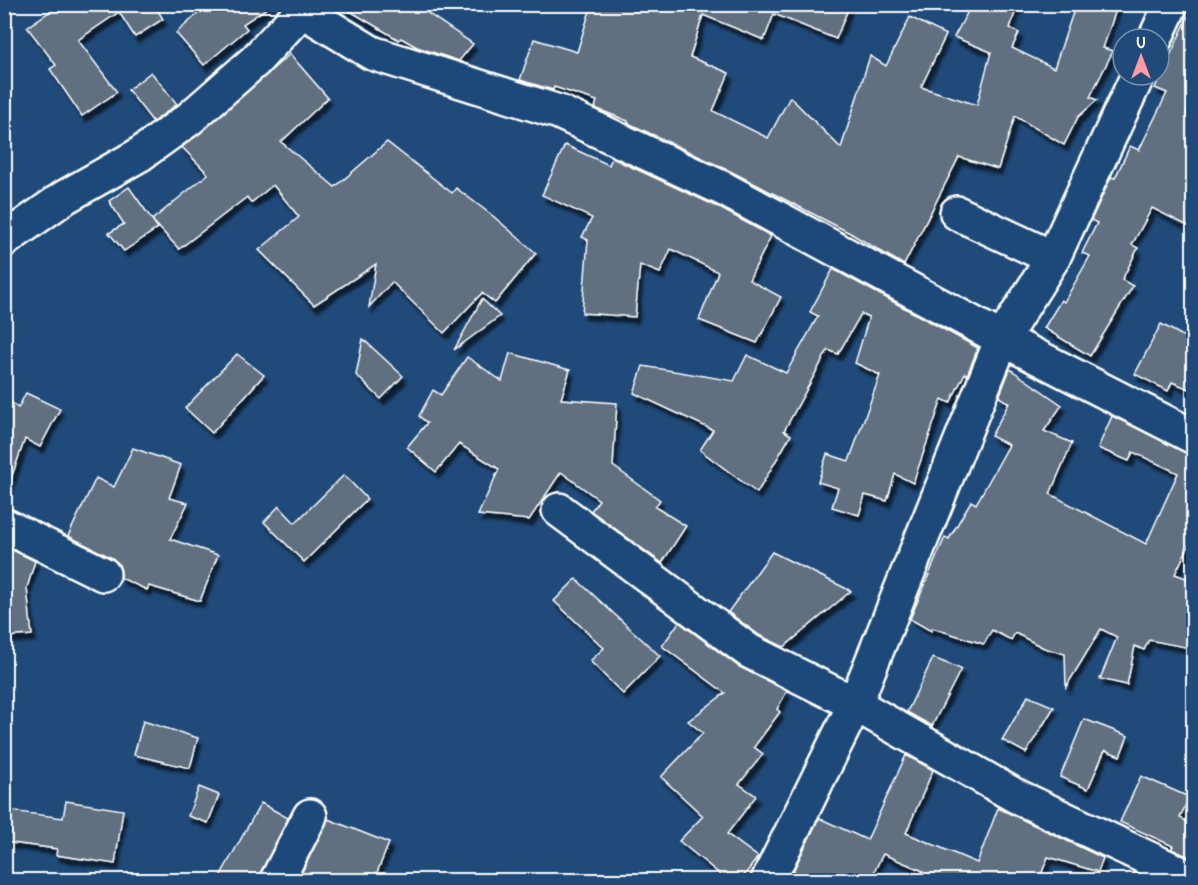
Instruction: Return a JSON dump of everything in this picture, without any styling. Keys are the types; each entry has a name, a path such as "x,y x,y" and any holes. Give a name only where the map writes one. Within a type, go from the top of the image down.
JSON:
{"street":[{"path":"1160,27 1171,4"},
{"path":"4,240 65,197 139,155 189,119 255,62 303,7 372,53 559,112 724,189 1002,339 1194,437"},
{"path":"768,880 855,704 1002,339 1053,258 1132,87"},
{"path":"957,213 1053,258"},
{"path":"559,510 749,651 855,704 1014,795 1194,880"},
{"path":"4,525 103,574"},
{"path":"277,880 310,816"}],"building":[{"path":"61,4 154,4 163,19 135,37 119,12 78,40 117,92 82,116 50,69 56,65 27,27"},
{"path":"209,4 273,4 243,24 247,29 204,65 176,33"},
{"path":"338,4 414,4 473,44 459,61 417,47 401,38 399,40"},
{"path":"592,4 850,4 836,39 774,14 764,40 703,15 690,57 729,73 713,111 768,138 790,97 841,148 870,56 886,66 910,17 946,35 921,87 977,105 991,52 954,37 972,4 1018,4 1010,28 1019,33 1012,48 1054,68 1076,4 1118,4 1103,48 1111,50 1111,55 1090,97 1097,100 1078,117 1064,145 1015,116 998,169 959,157 904,265 850,233 732,172 628,121 595,108 597,101 554,87 553,90 520,80 534,39 577,52"},
{"path":"1194,4 1194,96 1186,114 1194,117 1194,229 1152,208 1132,245 1138,248 1122,280 1133,286 1090,356 1044,328 1061,300 1064,302 1090,256 1082,253 1097,223 1091,220 1111,177 1115,178 1130,146 1139,150 1167,93 1155,87 1171,87 1171,54"},
{"path":"290,54 328,98 281,142 335,187 387,142 452,193 456,188 536,253 495,303 482,293 444,333 392,282 369,307 376,264 314,305 259,250 299,217 273,185 251,203 247,197 179,249 152,220 208,174 182,147"},
{"path":"151,72 177,104 153,122 128,90"},
{"path":"565,145 609,165 612,158 716,206 771,236 749,280 781,297 757,343 699,320 718,272 671,249 660,273 640,265 635,317 582,313 588,240 582,237 592,218 542,195"},
{"path":"129,187 158,228 124,251 109,233 124,224 109,201"},
{"path":"833,269 978,348 967,375 965,373 950,403 942,399 913,483 895,474 887,501 865,495 859,515 832,507 838,488 818,482 827,454 849,461 880,375 855,363 869,317 861,314 838,354 828,350 784,431 791,435 757,493 700,450 713,430 634,393 643,366 734,381 747,355 786,373 818,316 810,312"},
{"path":"482,299 500,316 454,350"},
{"path":"1161,324 1194,342 1194,391 1172,382 1168,391 1135,374"},
{"path":"363,339 403,376 381,399 356,375"},
{"path":"510,353 570,370 561,399 617,403 613,466 660,500 655,507 686,526 662,563 591,511 599,500 561,472 529,520 478,515 499,469 459,444 436,472 407,447 427,423 419,416 433,390 441,395 467,357 502,381"},
{"path":"237,354 264,375 212,433 185,408"},
{"path":"1010,369 1062,405 1044,431 1072,443 1050,494 1146,544 1178,473 1133,452 1129,461 1098,448 1112,416 1194,455 1194,535 1175,574 1194,581 1194,631 1190,648 1149,640 1144,650 1135,646 1127,685 1100,679 1117,637 1101,629 1066,687 1065,654 1044,648 1015,633 1011,640 992,630 984,644 932,628 931,631 910,619 945,537 949,539 971,501 976,504 1009,445 991,436 1009,403 999,397"},
{"path":"26,393 60,409 40,447 25,439 8,487 4,487 4,396 18,408"},
{"path":"133,448 181,465 169,498 188,503 170,539 218,555 200,601 149,586 147,590 121,578 119,564 112,558 68,536 96,478 114,487"},
{"path":"344,475 367,499 304,562 264,522 279,506 295,523"},
{"path":"4,546 35,561 27,588 32,635 4,637"},
{"path":"772,552 851,591 784,647 759,635 728,612"},
{"path":"576,579 660,656 623,694 590,661 604,648 554,601"},
{"path":"679,622 738,666 787,691 777,709 780,712 754,747 763,754 739,784 756,796 727,834 758,857 741,880 727,880 679,841 703,816 661,777 703,733 688,721 725,693 662,646"},
{"path":"933,658 961,669 932,726 907,712"},
{"path":"1028,696 1054,707 1026,753 1002,740"},
{"path":"1084,719 1128,736 1120,756 1105,750 1088,789 1060,777"},
{"path":"143,721 198,738 190,768 134,755"},
{"path":"906,755 933,770 906,833 977,863 998,808 1103,858 1098,872 1048,857 1039,880 1013,878 1018,880 919,880 923,871 883,854 870,880 811,880 793,871 819,818 867,840"},
{"path":"1141,776 1189,797 1180,818 1186,821 1194,807 1194,859 1171,849 1173,846 1120,822"},
{"path":"199,787 219,795 208,823 188,816"},
{"path":"66,801 123,810 115,864 56,855 57,849 4,842 4,810 63,818"},
{"path":"261,803 288,818 258,880 218,880"},
{"path":"328,819 389,843 374,880 298,880"}]}
